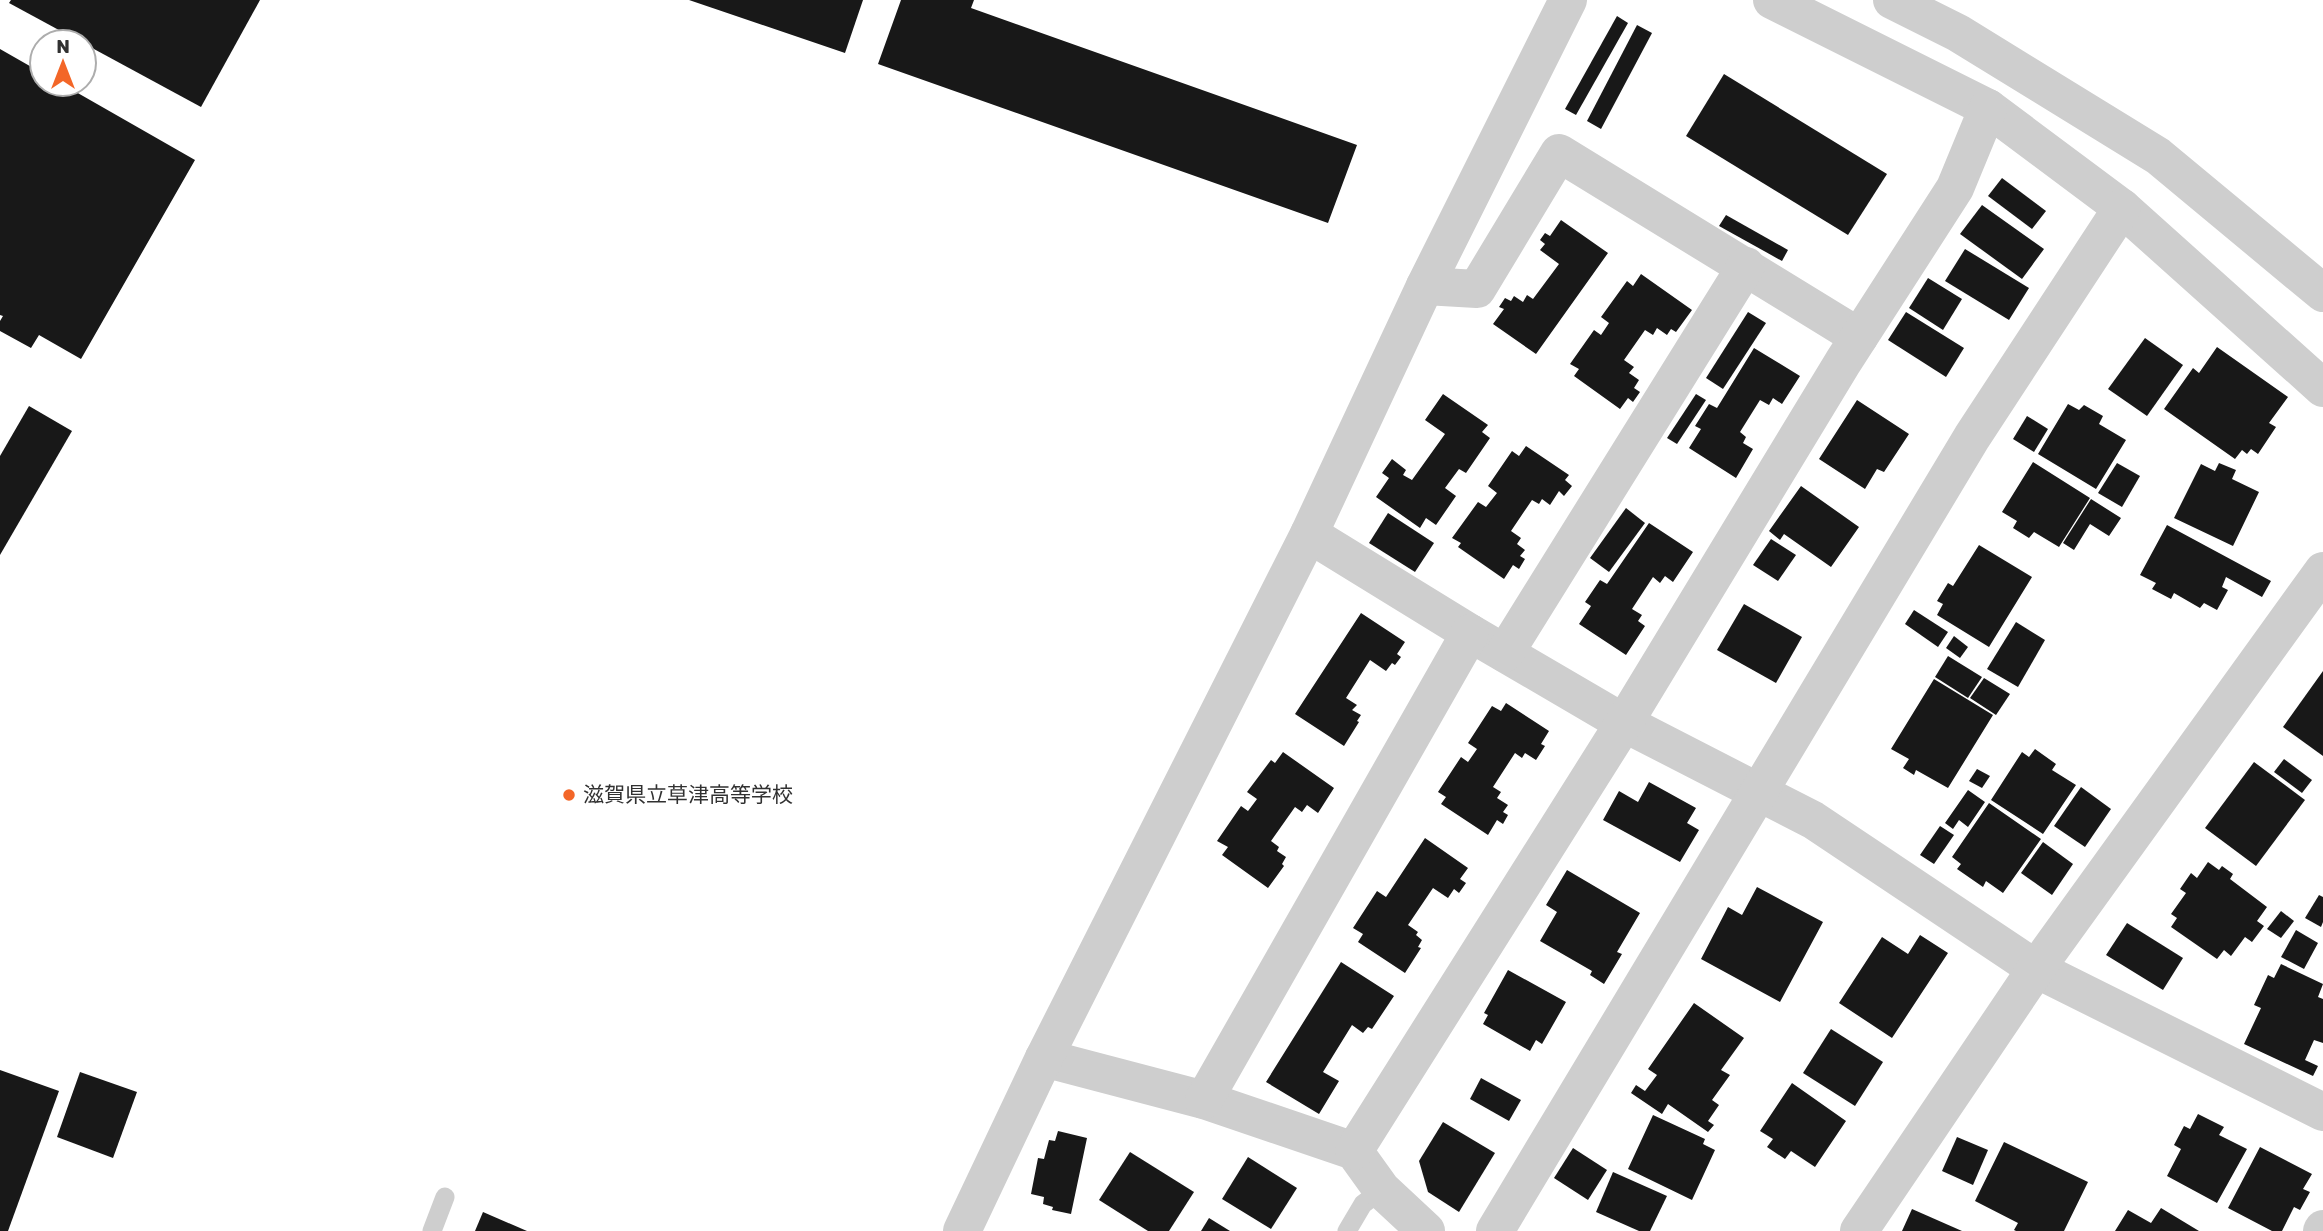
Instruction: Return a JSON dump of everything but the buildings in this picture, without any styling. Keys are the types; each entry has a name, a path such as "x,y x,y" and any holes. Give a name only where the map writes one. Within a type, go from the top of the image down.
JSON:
{"street":[{"path":"962,1231 1044,1058 1309,534 1424,286 1568,0"},
{"path":"1772,0 1989,108 2122,208 2323,388"},
{"path":"1892,0 1958,33 2158,156 2323,293"},
{"path":"1354,1151 1624,723 1859,337 1955,188 1989,108"},
{"path":"1424,286 1477,289 1559,153 1859,337"},
{"path":"1495,1231 1972,437 2122,208"},
{"path":"1505,653 1746,266"},
{"path":"1309,534 1624,723 1813,820 2036,969 2323,1112"},
{"path":"1859,1231 2036,969 2323,571"},
{"path":"1204,1100 1470,633"},
{"path":"1044,1058 1204,1100 1354,1151 1382,1191 1426,1231"}],"lane":[{"path":"1347,1231 1363,1204 1382,1191"},
{"path":"432,1231 445,1197"}],"place":[{"name":"滋賀県立草津高等学校","path":"569,795"}]}
